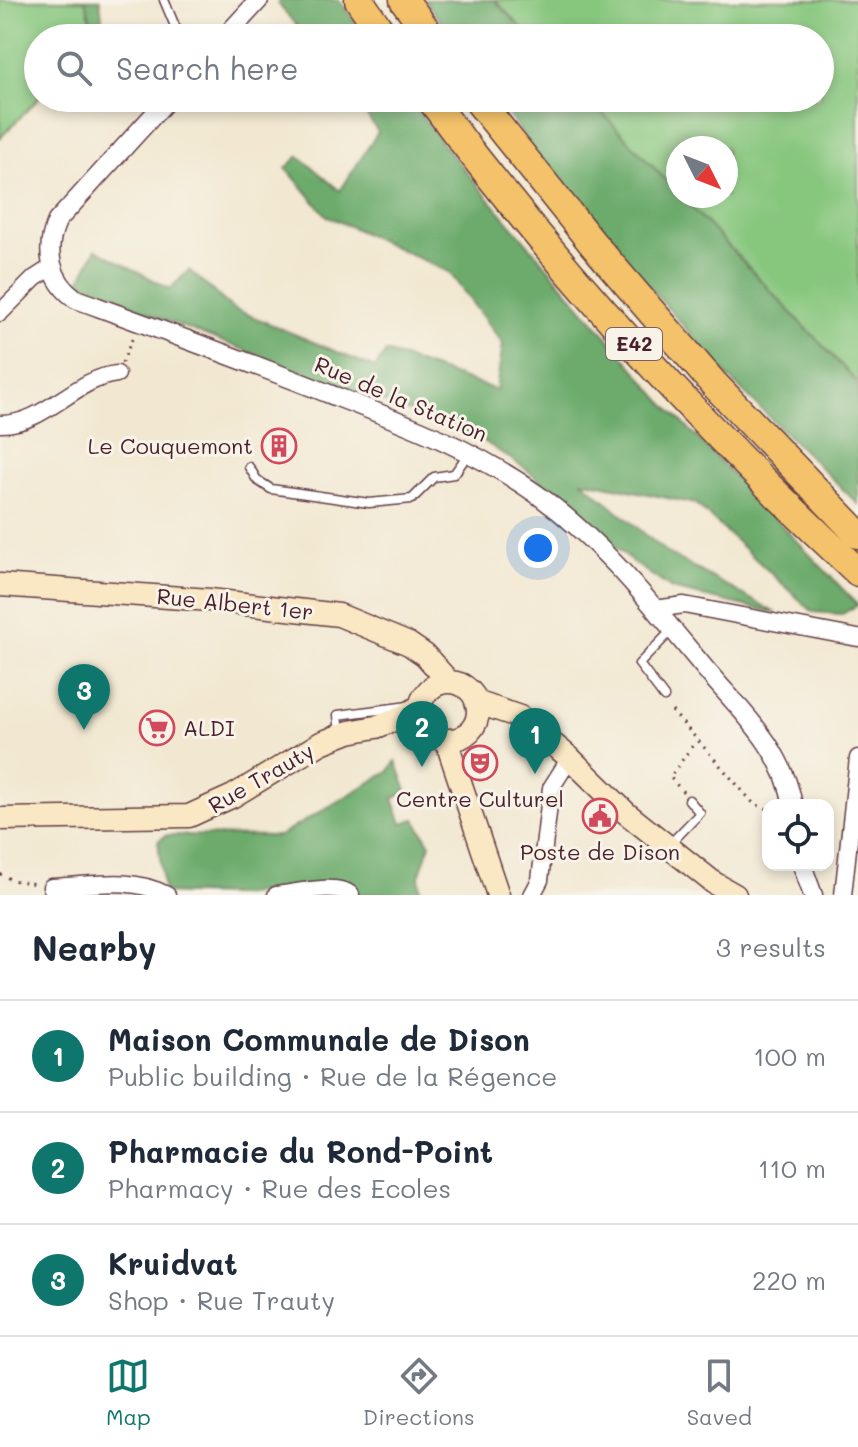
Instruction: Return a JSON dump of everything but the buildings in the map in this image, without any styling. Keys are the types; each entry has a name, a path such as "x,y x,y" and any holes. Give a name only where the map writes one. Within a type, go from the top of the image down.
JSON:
{"highway":[{"path":"359,0 375,24"},
{"path":"404,0 422,24"},
{"name":"E42","path":"440,112 566,270 687,403 858,572"},
{"name":"E42","path":"487,112 593,244 693,360 858,534"}],"main road":[{"name":"Rue Albert 1er","path":"0,585 210,600 339,615 409,644 440,670 449,682"},
{"path":"437,735 465,735 472,729 478,711 466,688 449,682"},
{"name":"Rue Trauty","path":"0,819 189,816 233,796 341,734 376,727 404,716 420,706 427,691 449,682"},
{"path":"476,702 520,717 570,758 626,813 714,883 735,895"},
{"path":"420,706 420,714 437,735 498,895"},
{"name":"Rue Trauty","path":"376,727 437,735"}],"street":[{"path":"237,24 259,0"},
{"path":"0,313 35,278 52,267 50,244 57,221 156,112"},
{"name":"Rue de la Station","path":"52,267 62,289 76,299 216,349 447,440 540,496 583,531 752,720 783,767 791,799"},
{"path":"1,426 29,418 99,376 117,374"},
{"path":"655,609 684,605 858,638"},
{"path":"532,895 540,880 551,788 570,758"},
{"path":"843,895 858,758"},
{"path":"798,895 800,871"},
{"path":"803,871 813,895"},
{"path":"51,887 121,882 144,886 167,895"},
{"path":"276,895 332,888 345,889 351,895"}],"lane":[{"path":"164,0 174,24"},
{"path":"249,467 257,480 271,489 369,503 412,499 434,477 454,474 469,452"},
{"path":"664,697 639,664 672,629"},
{"path":"341,734 338,715 420,706"},
{"path":"668,846 700,813 689,800"}],"path":[{"path":"126,355 134,335"},
{"path":"672,711 754,804 762,807"},
{"path":"689,800 670,777 696,741"},
{"path":"0,874 12,880 51,887"}],"green space":[{"path":"0,0 85,0 92,24 24,24 25,112 0,138"},
{"path":"85,0 100,0 103,24 92,24"},
{"path":"281,0 339,0 356,24 295,24 278,4"},
{"path":"425,0 494,0 517,24 443,24"},
{"path":"495,0 858,0 858,383 692,208 738,208 738,136 666,136 666,180 601,112 834,112 834,24 518,24"},
{"path":"364,112 419,112 443,145 660,399 858,605 842,614 813,612 696,504 581,480 666,552 776,613 672,589 630,560 526,469 479,438 162,319 80,281 96,249 170,289 189,270 232,308 375,368 386,352 496,390 503,344 449,272 327,216 286,168 299,156 340,191 378,132"},
{"path":"506,112 601,112 666,180 666,208 692,208 858,383 858,504 727,376 552,175"},
{"path":"396,761 407,791 393,799 402,823 415,819 430,844 419,876 421,895 360,895 350,881 243,895 164,893 158,841 167,835 279,836 389,771"}],"place":[{"name":"Le Couquemont","path":"279,446"},
{"name":"ALDI","path":"157,728"},
{"name":"Kruidvat","path":"84,730"},
{"name":"Centre Culturel","path":"480,763"},
{"name":"Pharmacie du Rond-Point","path":"422,767"},
{"name":"Maison Communale de Dison","path":"535,774"},
{"name":"Poste de Dison","path":"600,816"}]}
